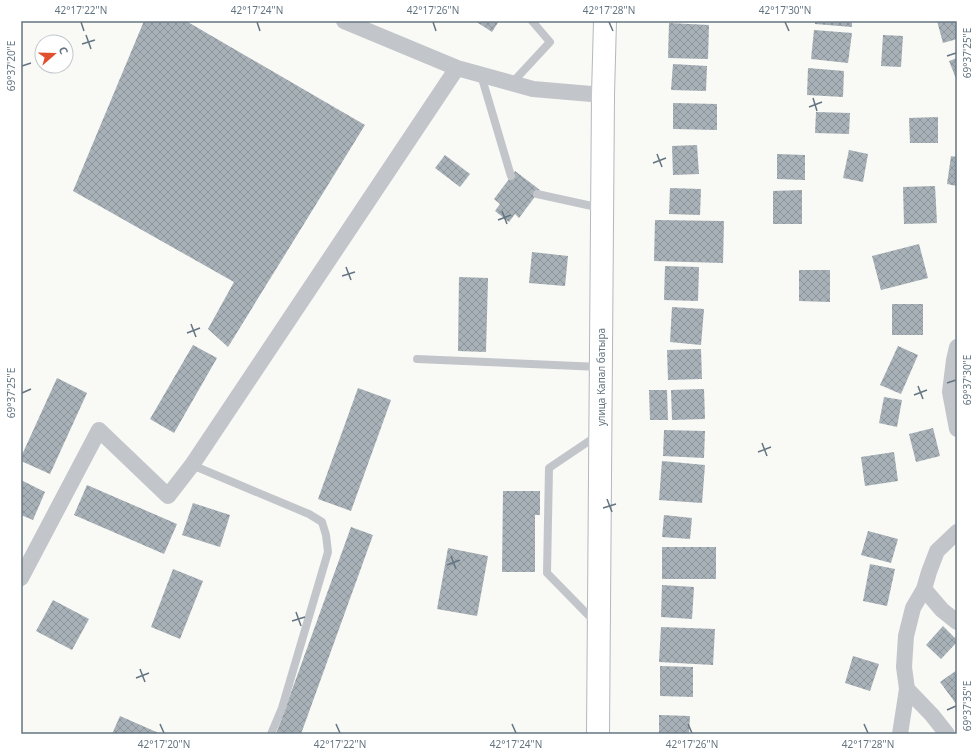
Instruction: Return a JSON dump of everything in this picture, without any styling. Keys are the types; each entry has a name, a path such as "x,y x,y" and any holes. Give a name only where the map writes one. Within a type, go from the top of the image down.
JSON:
{"main road":[{"name":"улица Капал батыра","path":"598,734 603,95 605,21"}],"street":[{"path":"344,21 457,68 481,75 533,89 603,95"},
{"path":"21,578 99,430 168,496 192,465 457,68"},
{"path":"957,347 950,392 957,429"},
{"path":"900,734 906,688 904,667 906,636 913,608 924,589 937,551 957,532"},
{"path":"924,589 942,610 957,622"},
{"path":"906,688 932,715 947,734"}],"lane":[{"path":"512,83 550,42 532,21"},
{"path":"481,75 511,176"},
{"path":"537,194 602,208"},
{"path":"417,359 601,367"},
{"path":"599,626 547,573 549,468 600,433"},
{"path":"192,465 309,514 322,522 326,535 328,552 282,708 271,734"}],"building":[{"path":"144,21 186,21 365,125 228,347 208,329 234,282 73,191"},
{"path":"475,21 499,21 492,32"},
{"path":"815,21 852,21 852,27 815,24"},
{"path":"937,21 957,21 957,39 943,43"},
{"path":"669,23 709,25 708,59 668,58"},
{"path":"814,30 852,33 848,63 811,59"},
{"path":"883,35 903,36 901,67 881,66"},
{"path":"957,58 957,81 949,61"},
{"path":"673,64 707,66 706,91 671,90"},
{"path":"808,68 844,71 843,97 807,95"},
{"path":"673,103 717,104 717,130 673,129"},
{"path":"816,112 850,113 849,134 815,133"},
{"path":"938,117 938,143 910,143 909,118"},
{"path":"697,145 699,174 673,175 672,146"},
{"path":"849,150 868,154 863,182 843,178"},
{"path":"777,154 805,155 805,180 777,179"},
{"path":"445,155 470,174 460,187 435,168"},
{"path":"951,156 957,157 957,186 947,184"},
{"path":"515,171 540,190 519,218 515,214 509,222 495,211 500,204 494,199"},
{"path":"935,186 937,223 904,224 903,187"},
{"path":"670,188 701,189 700,215 669,214"},
{"path":"802,190 802,224 773,224 773,191"},
{"path":"655,220 724,221 723,263 654,261"},
{"path":"919,244 928,278 881,290 872,256"},
{"path":"532,252 568,256 565,286 529,283"},
{"path":"665,266 699,267 698,301 664,300"},
{"path":"799,270 830,270 830,302 799,301"},
{"path":"459,277 488,278 486,352 458,351"},
{"path":"892,304 923,304 923,335 892,335"},
{"path":"672,307 704,309 701,345 670,342"},
{"path":"193,345 217,358 174,433 150,419"},
{"path":"898,346 918,355 901,394 880,385"},
{"path":"701,349 702,379 668,380 667,350"},
{"path":"57,378 87,393 50,474 21,461 21,457"},
{"path":"358,388 391,400 351,511 318,499"},
{"path":"704,389 705,419 672,420 671,390"},
{"path":"649,390 667,390 668,420 650,420"},
{"path":"884,397 902,400 897,427 879,423"},
{"path":"933,428 940,456 916,462 909,434"},
{"path":"664,430 705,431 704,458 663,456"},
{"path":"894,452 898,481 865,486 861,457"},
{"path":"662,461 705,465 702,503 659,500"},
{"path":"21,480 45,492 33,520 21,515"},
{"path":"87,485 177,524 164,554 74,515"},
{"path":"503,491 540,491 540,515 535,515 535,572 502,572"},
{"path":"193,503 230,515 220,547 182,535"},
{"path":"664,515 692,518 690,539 662,537"},
{"path":"351,527 373,535 301,734 276,734"},
{"path":"868,531 898,539 891,563 861,555"},
{"path":"662,547 716,547 716,579 662,579"},
{"path":"448,548 488,556 477,616 437,609"},
{"path":"870,564 895,569 887,606 863,601"},
{"path":"173,569 203,581 180,639 151,627"},
{"path":"662,585 694,587 692,619 661,617"},
{"path":"53,600 89,619 72,650 36,631"},
{"path":"943,626 957,640 957,642 941,659 926,645"},
{"path":"661,627 715,629 713,665 659,662"},
{"path":"853,656 879,664 870,691 845,683"},
{"path":"660,666 693,667 693,697 660,696"},
{"path":"957,670 957,705 940,682"},
{"path":"659,715 690,716 689,734 659,734"},
{"path":"120,716 161,734 112,734"}]}
